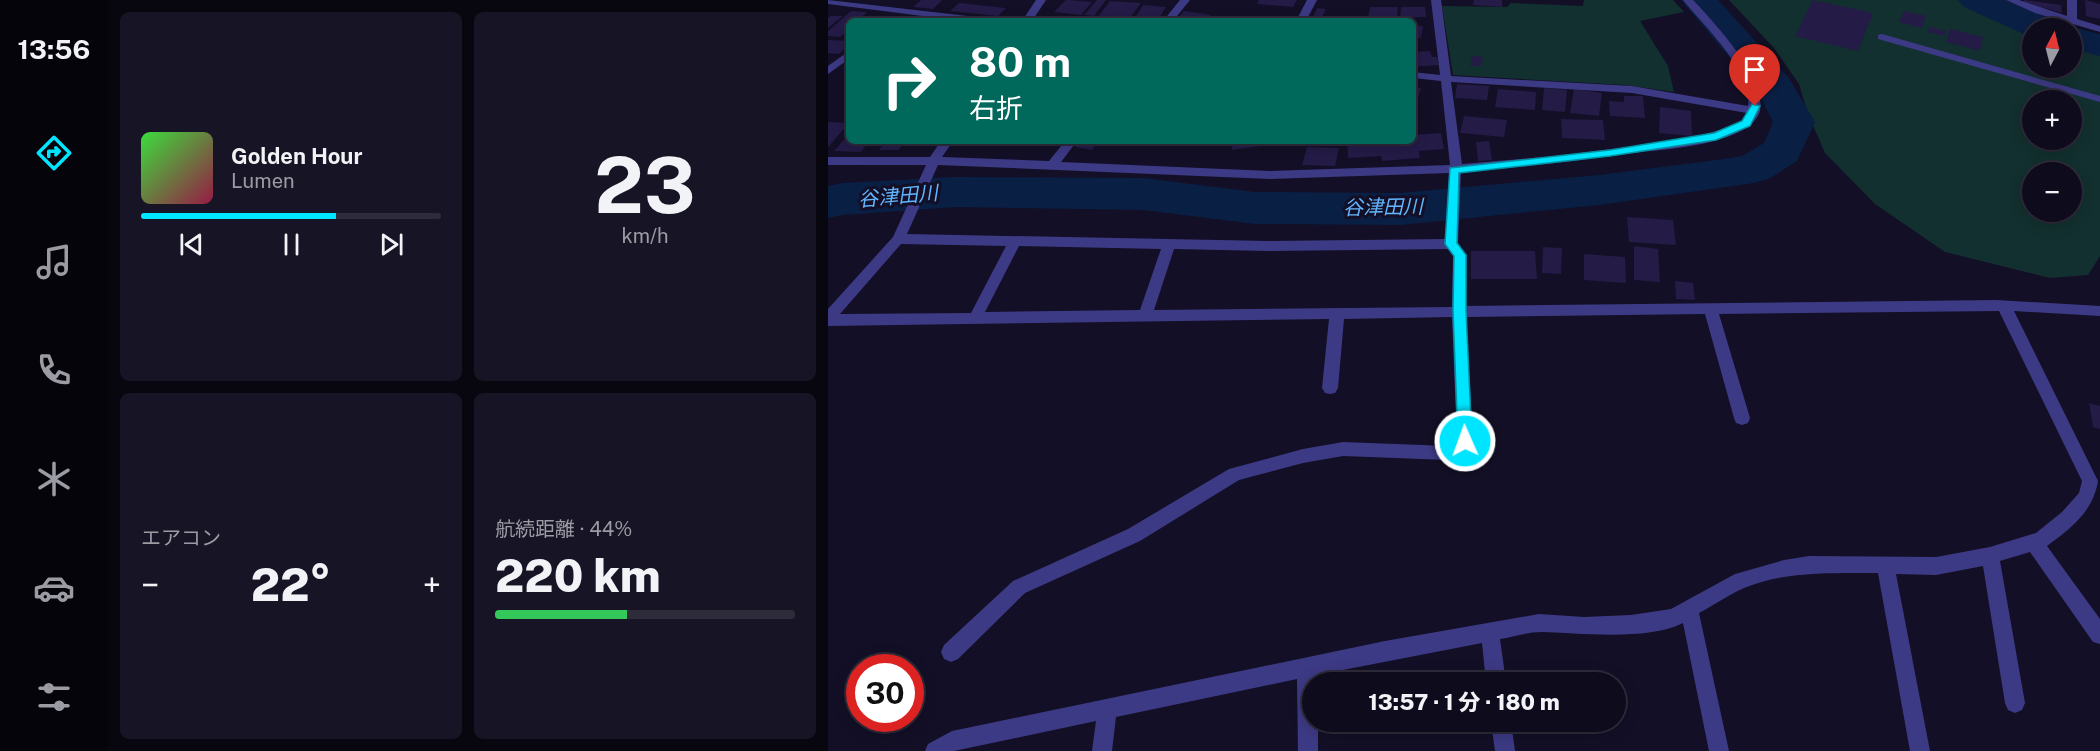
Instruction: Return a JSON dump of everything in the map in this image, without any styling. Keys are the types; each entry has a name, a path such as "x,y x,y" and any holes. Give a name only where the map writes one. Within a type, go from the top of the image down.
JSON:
{"street":[{"path":"894,18 915,0"},
{"path":"1029,18 1041,0"},
{"path":"1170,18 1185,0"},
{"path":"1303,18 1312,0"},
{"path":"951,652 1019,587 1134,535 1235,474 1303,456 1343,449 1448,453 1463,447 1465,441 1460,255 1451,244 1456,163 1436,0"},
{"path":"828,161 934,160 1300,175 1454,176 1515,165 1688,142 1736,129 1746,123 1754,111 1755,98 1752,88 1733,56 1710,23 1688,0"},
{"path":"2011,0 2058,18"},
{"path":"2072,0 2072,18"},
{"path":"828,1 960,18"},
{"path":"2082,24 2100,29"},
{"path":"1882,37 2100,99"},
{"path":"828,71 846,56"},
{"path":"1416,75 1446,80 1614,88 1664,93 1754,111"},
{"path":"828,319 898,239 934,160 945,144"},
{"path":"1052,165 1069,144"},
{"path":"898,239 1169,245 1451,244"},
{"path":"975,318 1014,242"},
{"path":"1146,315 1169,245"},
{"path":"828,319 2004,306 2100,311"},
{"path":"935,751 952,741 1307,667 1539,623 1584,626 1631,624 1673,618 1741,580 1784,569 1809,565 1936,566 1990,556 2041,540 2068,518 2087,497 2090,482 2004,306"},
{"path":"1710,309 1742,418"},
{"path":"1330,388 1337,313"},
{"path":"2034,542 2100,635"},
{"path":"1990,556 2015,704"},
{"path":"1885,565 1920,751"},
{"path":"1689,609 1719,751"},
{"path":"1490,632 1495,672"},
{"path":"1307,667 1308,751"},
{"path":"1102,751 1107,709"},
{"path":"1502,732 1505,751"}],"green space":[{"path":"1584,0 1673,0 1684,12 1640,21 1668,66 1674,92 1625,85 1453,75 1442,6 1507,7 1511,3 1583,6"},
{"path":"1729,0 1957,0 2022,28 2022,78 2082,78 2082,49 2100,54 2100,256 2088,275 2050,278 1945,252 1875,204 1825,153 1808,114 1799,84 1774,48"}],"building":[{"path":"921,0 942,0 933,9 913,7"},
{"path":"1066,0 1092,2 1081,15 1054,12"},
{"path":"1097,0 1106,0 1094,16 1084,15"},
{"path":"1259,0 1297,0 1293,7 1257,4"},
{"path":"1474,0 1502,0 1502,7 1473,5"},
{"path":"1813,0 1873,13 1858,51 1795,36"},
{"path":"2024,0 2061,5 2062,13 2024,2"},
{"path":"2085,0 2100,4 2100,19 2086,16"},
{"path":"1110,1 1141,3 1130,18 1097,18"},
{"path":"959,3 1006,8 998,16 950,11"},
{"path":"1143,5 1166,7 1159,18 1135,18"},
{"path":"1370,7 1398,7 1397,18 1368,18"},
{"path":"1401,7 1425,7 1426,17 1400,18"},
{"path":"1317,8 1326,9 1322,17 1338,18 1312,18"},
{"path":"851,11 867,12 861,18 846,18 846,32 840,37 828,36 828,31"},
{"path":"1184,11 1211,15 1208,18 1178,18"},
{"path":"1904,11 1926,16 1922,28 1899,22"},
{"path":"843,16 828,28 828,18"},
{"path":"1416,26 1423,26 1421,38 1416,38"},
{"path":"1930,27 1946,31 1944,36 1928,32"},
{"path":"1950,29 1983,37 1980,51 1946,42"},
{"path":"828,40 846,41 846,47 839,54 828,53"},
{"path":"1430,51 1432,57 1437,57 1439,65 1416,67 1416,52"},
{"path":"1472,56 1483,57 1481,66 1470,66"},
{"path":"1457,84 1489,86 1487,100 1455,98"},
{"path":"1416,87 1421,88 1416,104"},
{"path":"1544,88 1567,90 1565,112 1542,110"},
{"path":"1498,89 1536,92 1535,110 1495,107"},
{"path":"1574,89 1602,93 1599,116 1570,113"},
{"path":"1624,96 1643,96 1645,118 1610,116 1609,101 1624,102"},
{"path":"1660,107 1691,111 1692,136 1659,133"},
{"path":"1464,116 1507,120 1504,137 1460,133"},
{"path":"1561,119 1603,120 1605,140 1562,138"},
{"path":"828,122 846,123 846,126 828,147"},
{"path":"1441,133 1444,149 1419,151 1420,158 1382,161 1381,156 1348,158 1347,144 1416,144 1416,135"},
{"path":"846,137 846,144 867,144 861,152 834,151"},
{"path":"1489,141 1492,160 1478,161 1476,142"},
{"path":"884,144 903,144 899,150 879,150"},
{"path":"1078,144 1096,144 1092,150 1075,147"},
{"path":"1232,144 1275,144 1232,150"},
{"path":"1307,147 1339,148 1335,166 1302,165"},
{"path":"1627,217 1673,220 1676,245 1629,242"},
{"path":"1634,246 1658,249 1660,282 1634,280"},
{"path":"1543,247 1562,248 1561,274 1542,273"},
{"path":"1471,251 1535,251 1537,279 1471,279"},
{"path":"1584,254 1625,257 1626,283 1584,280"},
{"path":"1675,281 1693,283 1695,300 1676,299"},
{"path":"2089,403 2100,406 2100,429 2093,427"}],"waterway":[{"name":"谷津田川","path":"828,202 843,199 956,192 1143,194 1255,208 1400,209 1599,190 1754,168 1782,151 1794,122 1775,86 1699,0"},
{"name":"谷津田川","path":"1976,0 2022,20"},
{"name":"谷津田川","path":"2082,40 2100,45"}],"route":[{"path":"1465,441 1460,255 1451,244 1454,170 1515,165 1688,142 1736,129 1746,123 1755,106"}]}
